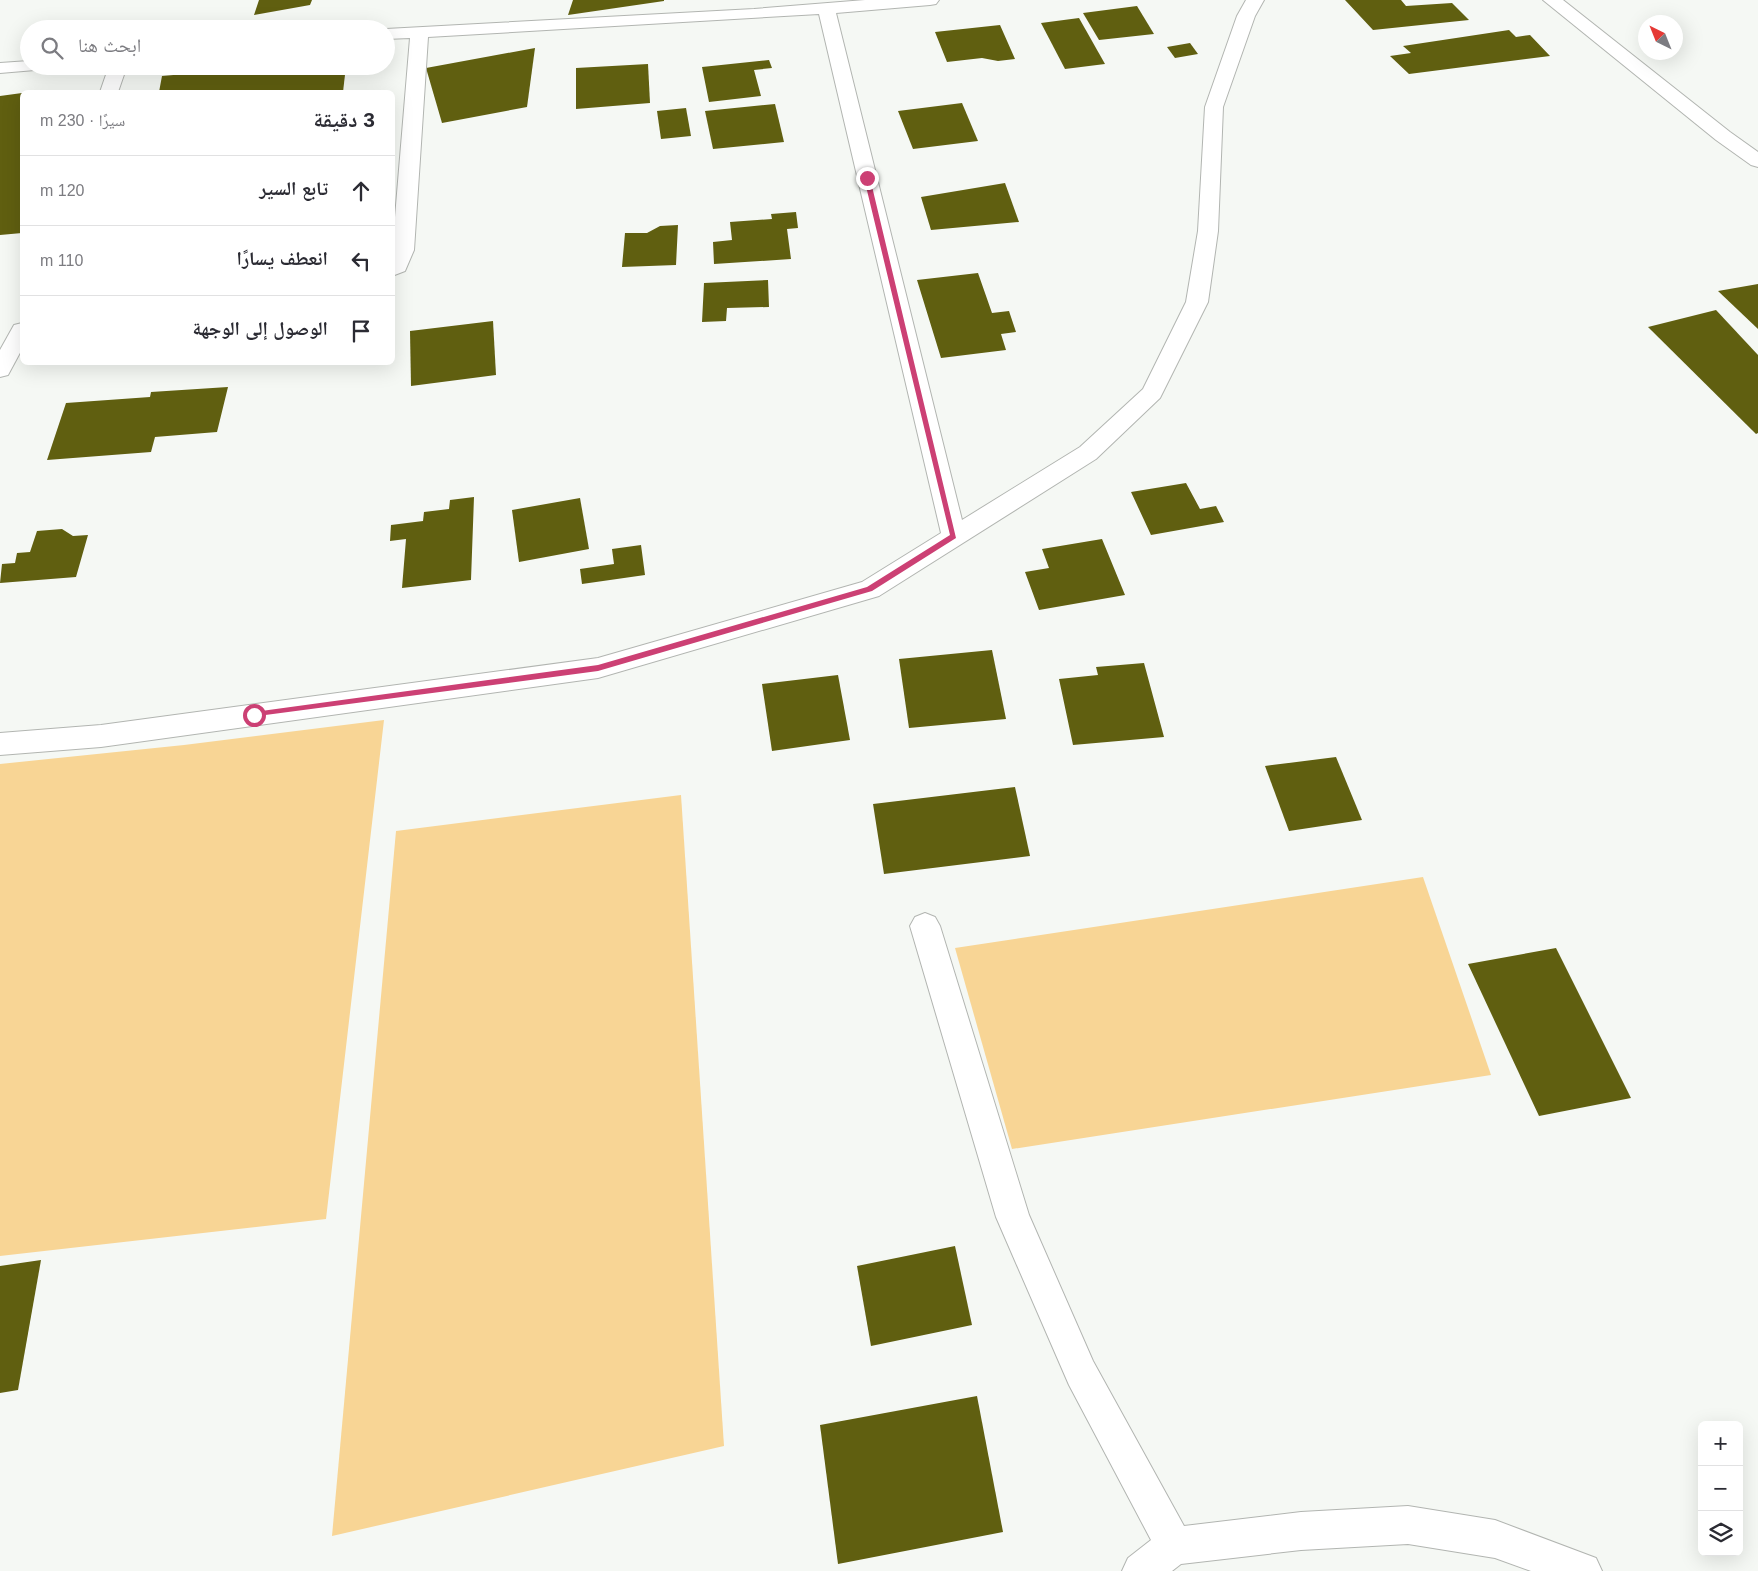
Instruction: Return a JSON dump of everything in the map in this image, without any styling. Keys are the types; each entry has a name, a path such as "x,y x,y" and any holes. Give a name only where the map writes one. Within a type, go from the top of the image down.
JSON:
{"street":[{"path":"395,33 546,16 754,14 930,0"},
{"path":"0,744 101,736 598,668 870,589 1088,453 1152,393 1197,302 1208,231 1214,107 1246,16 1255,0"},
{"path":"1552,0 1723,136 1758,161"},
{"path":"826,8 954,536"},
{"path":"395,268 398,266 404,250 419,32"},
{"path":"0,68 20,67"},
{"path":"110,90 115,75"},
{"path":"0,370 20,334"},
{"path":"925,926 1013,1217 1081,1373 1174,1546"},
{"path":"1141,1571 1174,1546 1301,1531 1408,1525 1495,1539 1584,1571"}],"shaded area":[{"path":"384,720 326,1219 0,1256 0,764 184,745"},
{"path":"681,795 724,1446 332,1536 396,831"},
{"path":"1423,877 1491,1075 1012,1149 955,948"}],"building":[{"path":"259,0 312,0 310,5 254,15"},
{"path":"573,0 664,0 664,1 568,15"},
{"path":"1345,0 1401,0 1406,6 1452,3 1469,20 1373,30"},
{"path":"1137,6 1154,34 1099,40 1083,13"},
{"path":"1079,18 1105,64 1065,69 1041,23"},
{"path":"1000,25 1015,59 998,61 982,58 947,62 935,32"},
{"path":"1509,30 1516,37 1530,35 1550,56 1409,74 1390,56 1411,53 1403,46"},
{"path":"1190,43 1198,54 1175,58 1167,47"},
{"path":"535,48 527,107 442,123 426,68"},
{"path":"769,60 772,68 754,70 761,96 709,102 702,67"},
{"path":"648,64 650,103 576,109 576,68"},
{"path":"345,75 343,90 159,90 162,76"},
{"path":"20,93 20,233 0,235 0,96"},
{"path":"962,103 978,141 913,149 898,111"},
{"path":"775,104 784,142 713,149 705,111"},
{"path":"686,108 691,136 661,139 657,111"},
{"path":"1005,183 1019,222 931,230 921,197"},
{"path":"796,212 798,228 787,229 791,259 714,264 713,242 732,240 730,222 772,219 771,214"},
{"path":"678,225 676,265 622,267 625,233 647,233 660,226"},
{"path":"978,273 992,313 1009,311 1016,332 1001,334 1006,350 941,358 917,280"},
{"path":"768,280 769,307 727,308 726,321 702,322 704,283"},
{"path":"1758,284 1758,329 1718,291"},
{"path":"1716,310 1758,355 1758,433 1756,434 1648,327"},
{"path":"493,321 496,375 411,386 410,331"},
{"path":"228,387 217,432 155,437 151,452 47,460 66,403 150,397 151,392"},
{"path":"1186,483 1200,509 1216,506 1224,522 1151,535 1131,492"},
{"path":"474,497 471,580 402,588 406,539 390,541 391,525 423,521 424,512 449,509 450,500"},
{"path":"580,498 589,549 519,562 512,510"},
{"path":"62,529 73,536 88,535 76,577 0,583 2,564 15,563 17,553 30,552 37,531"},
{"path":"1102,539 1125,595 1039,610 1025,572 1049,568 1042,549"},
{"path":"641,545 645,575 582,584 580,569 614,564 612,549"},
{"path":"992,650 1006,719 909,728 899,659"},
{"path":"1144,663 1164,737 1073,745 1059,679 1098,675 1096,667"},
{"path":"838,675 850,740 772,751 762,684"},
{"path":"1336,757 1362,820 1289,831 1265,766"},
{"path":"1015,787 1030,856 884,874 873,804"},
{"path":"1556,948 1631,1098 1539,1116 1468,964"},
{"path":"955,1246 972,1325 871,1346 857,1266"},
{"path":"41,1260 18,1390 0,1393 0,1266"},
{"path":"977,1396 1003,1532 838,1564 820,1425"}],"route":[{"path":"254,715 598,668 870,589 954,536 867,178"}]}
